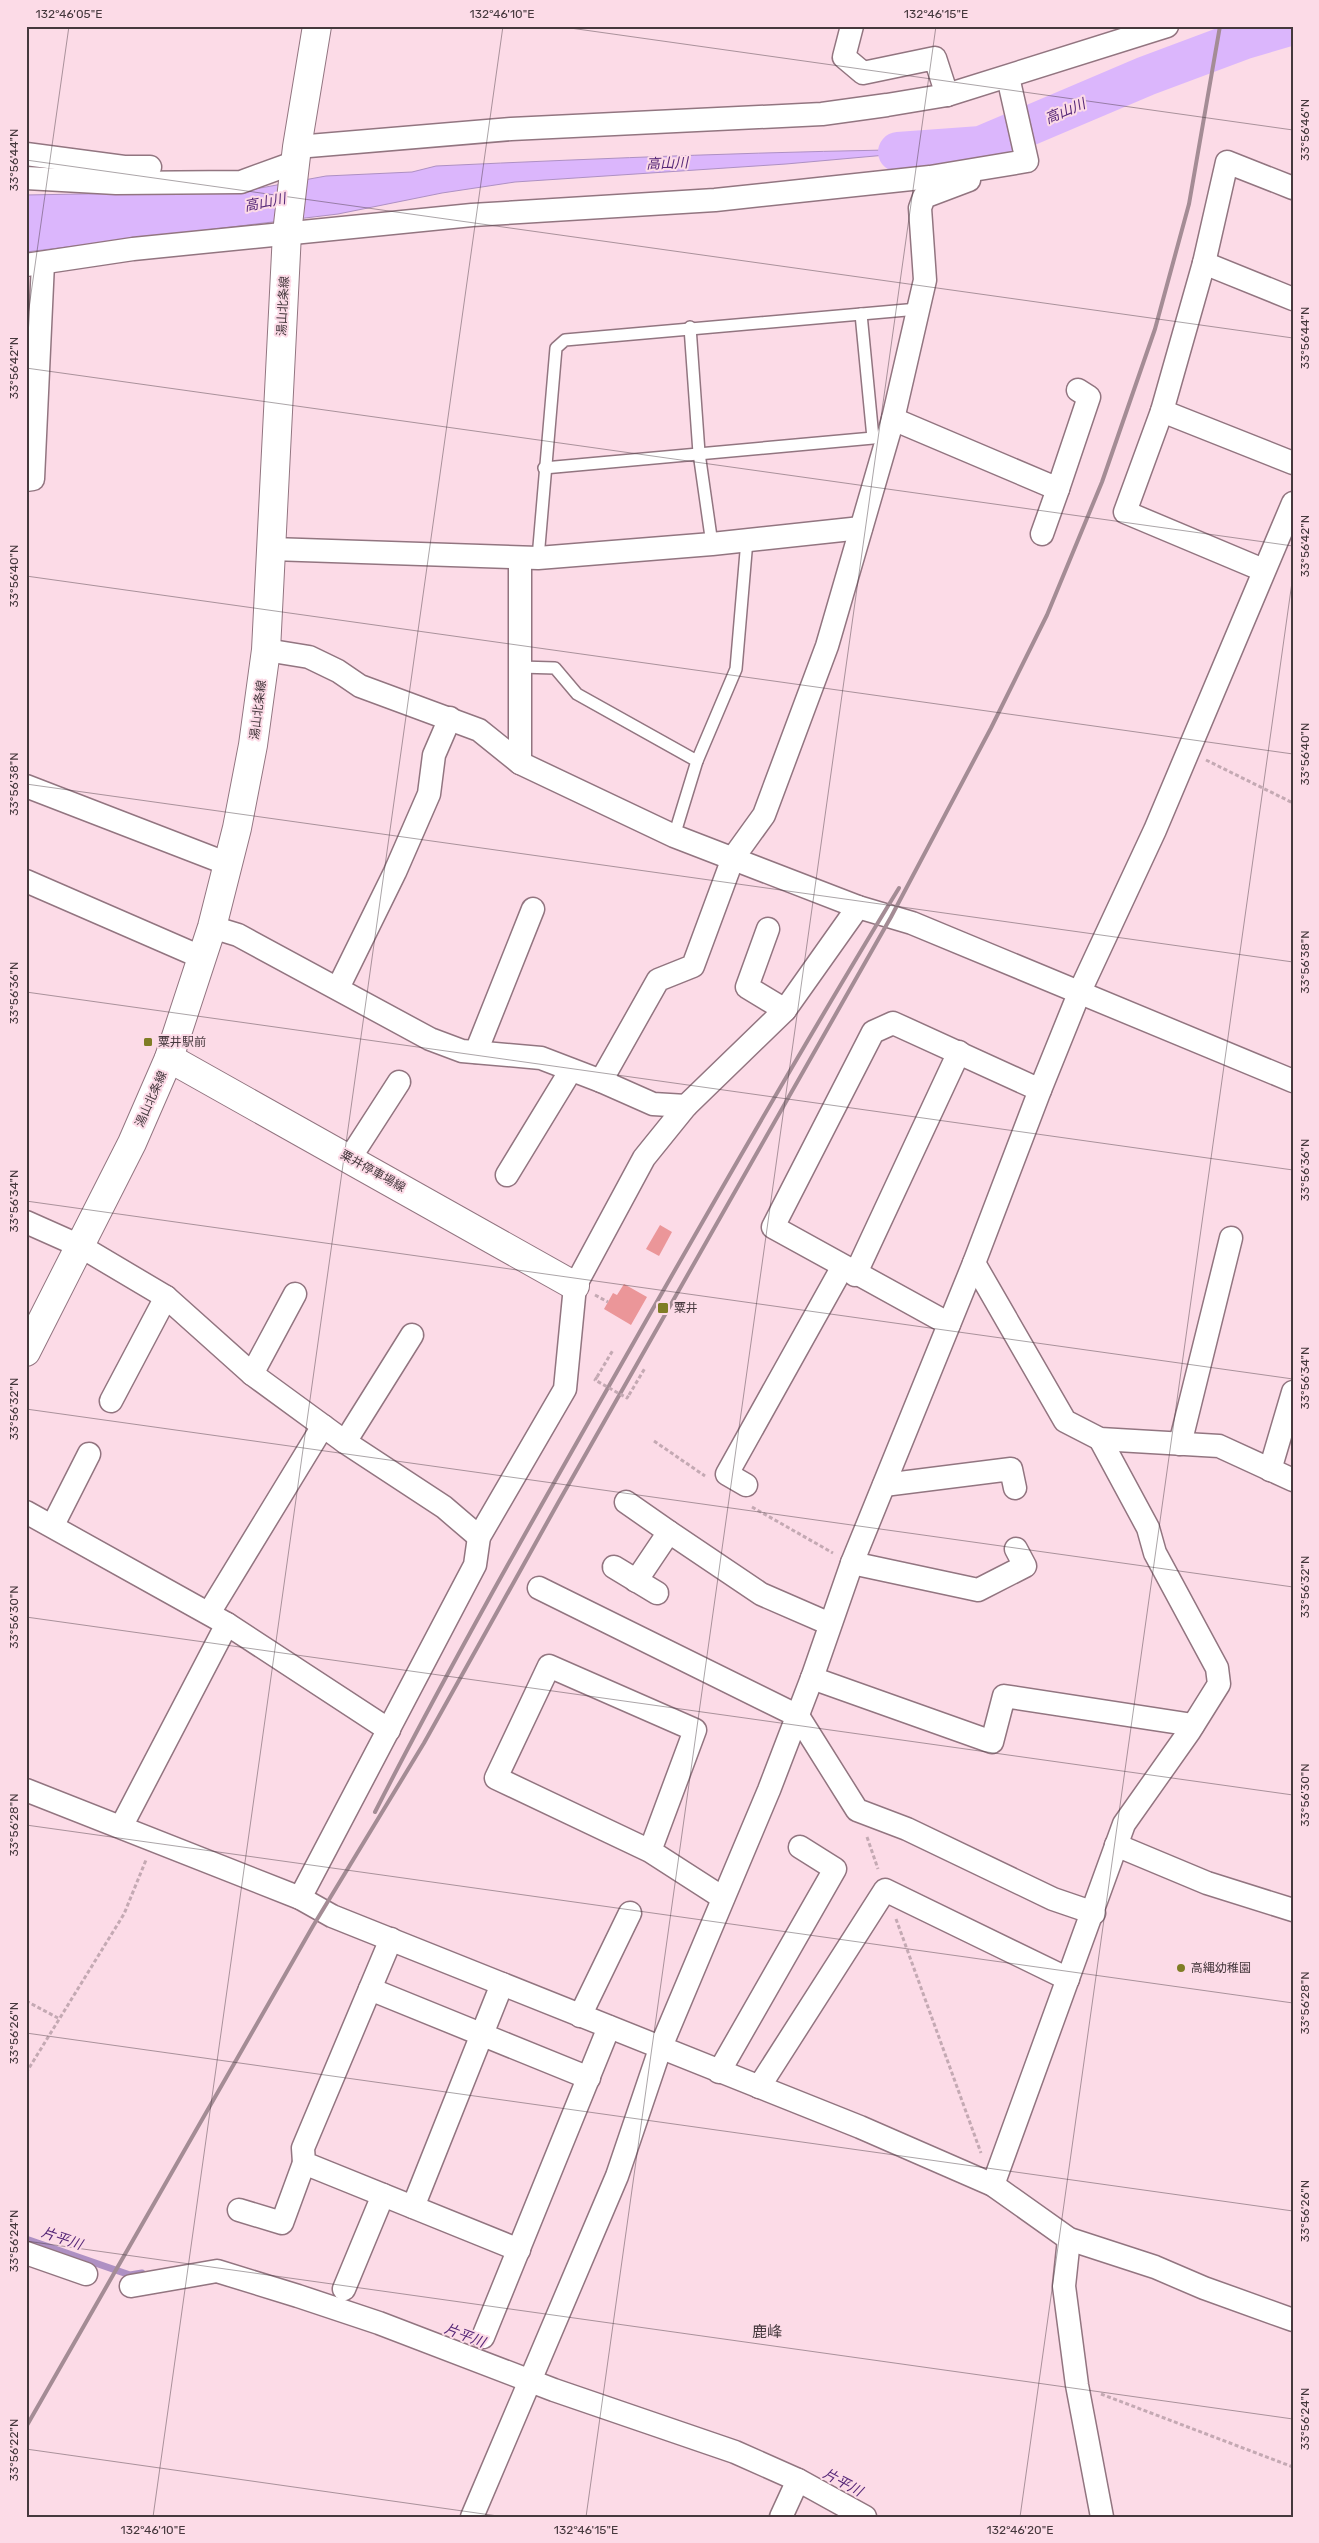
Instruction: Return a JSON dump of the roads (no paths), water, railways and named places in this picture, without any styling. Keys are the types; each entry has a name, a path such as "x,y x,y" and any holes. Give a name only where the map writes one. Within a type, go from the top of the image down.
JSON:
{"main road":[{"name":"湯山北条線","path":"26,1352 132,1143 170,1058 212,927 228,864 253,745 266,650 288,228 296,161 318,26"},
{"name":"粟井停車場線","path":"170,1058 575,1286"}],"street":[{"path":"852,26 844,57 863,74 935,58 947,95"},
{"path":"26,154 124,168 212,167 296,161 511,129 822,114 947,95 1009,83 1167,26"},
{"path":"1009,83 1026,154"},
{"path":"26,480 33,479 32,378 35,264 288,228 715,200 930,177 1026,154"},
{"path":"602,1081 658,980 693,966 733,858 764,815 826,646 893,419 918,309 924,280 920,208 924,198 1026,154"},
{"path":"26,178 116,183 241,182 296,161"},
{"path":"1263,570 1125,512 1162,411 1204,263 1226,162 1293,188"},
{"path":"1204,263 1293,299"},
{"path":"1042,534 1089,397 1078,390"},
{"path":"1162,411 1293,463"},
{"path":"893,419 1058,489"},
{"path":"472,2517 617,2176 660,2049 769,1790 812,1678 852,1563 974,1262 1080,991 1155,830 1263,570 1284,549 1293,503"},
{"path":"272,549 529,558 712,544 861,528"},
{"path":"520,763 520,667 529,558"},
{"path":"266,650 309,657 338,671 360,686 479,730 520,763 674,836 858,907 912,923 1080,991 1293,1081"},
{"path":"338,988 395,872 429,794 434,755 450,718"},
{"path":"26,786 228,864"},
{"path":"26,881 202,958"},
{"path":"300,1898 475,1565 479,1537 565,1389 575,1286 644,1158 686,1106 785,1010 858,907"},
{"path":"476,1052 533,909"},
{"path":"212,927 238,935 430,1039 462,1051 541,1058 602,1081 652,1104 686,1106"},
{"path":"768,929 747,987 785,1010"},
{"path":"949,1324 773,1228 873,1032 892,1022 1040,1090"},
{"path":"746,1485 727,1474 849,1271 959,1052"},
{"path":"507,1175 571,1070"},
{"path":"350,1158 399,1082"},
{"path":"26,1222 80,1246 166,1297 252,1374 345,1442 444,1506 479,1537"},
{"path":"1180,1444 1231,1238"},
{"path":"974,1262 1065,1422 1100,1439 1219,1446 1293,1480"},
{"path":"252,1374 295,1294"},
{"path":"111,1401 166,1297"},
{"path":"345,1442 412,1335"},
{"path":"1270,1470 1293,1392"},
{"path":"121,1828 218,1618 323,1426"},
{"path":"993,2184 1094,1912 1124,1824 1193,1725 1219,1684 1218,1668 1155,1553 1148,1528 1100,1439"},
{"path":"52,1525 89,1454"},
{"path":"884,1485 1011,1469 1014,1488"},
{"path":"626,1502 761,1594 830,1624"},
{"path":"26,1512 218,1618 389,1730"},
{"path":"636,1581 669,1532"},
{"path":"852,1563 978,1590 1025,1566 1016,1550"},
{"path":"614,1567 657,1593"},
{"path":"540,1588 798,1716 857,1810 907,1829 1053,1899 1094,1912"},
{"path":"650,1851 695,1730 549,1666 496,1778 650,1851 723,1898"},
{"path":"812,1678 992,1742 1004,1696 1193,1725"},
{"path":"26,1790 300,1898 332,1916 660,2049 860,2127 993,2184 1069,2240 1155,2267 1204,2288 1293,2320"},
{"path":"1116,1845 1207,1883 1293,1910"},
{"path":"719,2072 835,1869 800,1846"},
{"path":"759,2087 885,1890 1068,1979"},
{"path":"580,2016 630,1913"},
{"path":"238,2210 282,2223 304,2163 303,2148 391,1939"},
{"path":"413,2207 502,1984"},
{"path":"370,1989 589,2078"},
{"path":"483,2337 609,2027"},
{"path":"304,2163 519,2250"},
{"path":"344,2289 383,2195"},
{"path":"1069,2240 1064,2286 1077,2385 1102,2517"},
{"path":"26,2253 86,2274"},
{"path":"131,2286 217,2272 379,2323 531,2376 735,2452 798,2480 865,2517"},
{"path":"781,2517 798,2480"}],"lane":[{"path":"529,558 544,468 556,348 565,340 577,337 690,327 918,309"},
{"path":"544,468 873,438 861,314"},
{"path":"690,327 699,453 712,544"},
{"path":"674,836 697,761 736,668 747,540"},
{"path":"520,667 555,668 577,694 697,761"}],"water":[{"path":"953,149 786,164 515,182 442,193 338,214 26,252 26,195 244,191 326,176 412,172 436,166 694,155"}],"waterway":[{"name":"高山川","path":"898,152 981,146 1146,76 1245,39 1289,26"},
{"name":"片平川","path":"26,2239 130,2275 142,2273"}],"railway":[{"path":"26,2427 313,1926 424,1743 891,917 991,728 1047,615 1102,482 1155,329 1189,204 1220,26"},
{"path":"375,1812 468,1637 565,1464 763,1117 899,888"}],"place":[{"name":"粟井駅前","path":"148,1042"},
{"name":"粟井","path":"663,1308"},
{"name":"高縄幼稚園","path":"1181,1968"}],"district":[{"name":"鹿峰","path":"767,2332"}]}
